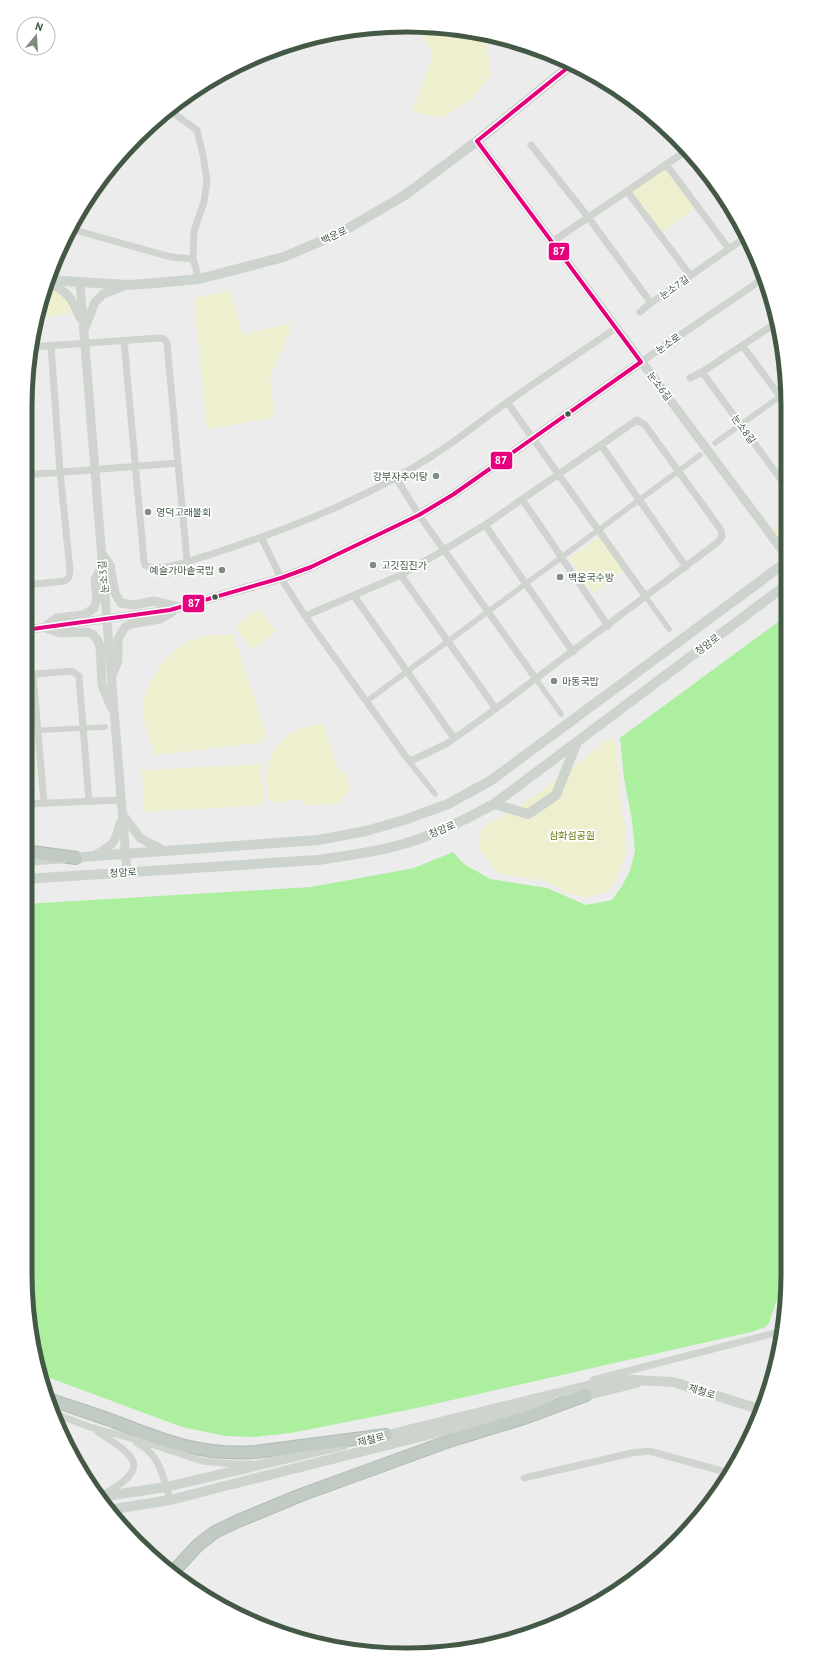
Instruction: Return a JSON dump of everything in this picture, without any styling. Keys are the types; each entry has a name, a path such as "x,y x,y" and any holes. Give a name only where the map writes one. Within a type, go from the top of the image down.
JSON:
{"highway":[{"path":"32,852 76,858"},
{"path":"176,1568 198,1544 215,1532 264,1510 452,1440 527,1417 586,1395"},
{"path":"55,1401 179,1446 208,1452 235,1454 386,1435"}],"main road":[{"name":"백운로","path":"54,281 128,285 199,279 284,257 342,232 405,195 567,69"},
{"name":"청암로","path":"32,861 318,840 366,830 448,804 490,781 781,566"},
{"name":"청암로","path":"32,879 317,860 364,854 396,846 429,835 461,822 494,804 781,589"},
{"path":"494,804 528,814 556,795 578,741"},
{"name":"제철로","path":"105,1496 166,1487 616,1379 673,1382 756,1408"},
{"name":"제철로","path":"116,1509 170,1500 586,1395 622,1388 641,1381"}],"street":[{"path":"174,113 197,130 207,181 204,202 194,231 193,259 199,279"},
{"name":"눈소6길","path":"476,141 781,549"},
{"name":"눈소7길","path":"532,145 651,303 742,240"},
{"path":"552,242 682,154"},
{"path":"666,164 729,249"},
{"path":"627,191 690,275"},
{"path":"76,230 171,257 193,259"},
{"name":"눈소로","path":"32,629 180,607 281,578 311,567 419,515 454,494 641,362 759,281"},
{"name":"눈소3길","path":"80,283 127,872"},
{"path":"53,284 64,290 70,296 84,328 86,328 95,302 103,294 128,285"},
{"path":"640,312 651,303"},
{"path":"690,378 702,372 772,326"},
{"path":"124,341 134,465 145,566 150,569 157,569 261,537 310,519 396,476 432,456 507,402 616,328"},
{"path":"37,347 159,338 164,339 168,343 187,561"},
{"path":"742,345 781,395"},
{"path":"32,584 65,581 69,577 70,570 60,471 51,346"},
{"name":"눈소8길","path":"702,372 781,480"},
{"path":"715,443 781,399"},
{"path":"507,402 669,629"},
{"path":"305,616 401,575 486,526 637,420 642,422 721,530 722,537 718,542 496,709 454,738 422,757 413,760 407,758"},
{"path":"601,445 686,566"},
{"path":"367,701 700,455"},
{"path":"32,474 178,462"},
{"path":"396,476 419,515 561,714"},
{"path":"522,500 608,626"},
{"path":"486,526 573,652"},
{"path":"261,537 281,578 305,616 407,758 435,794"},
{"path":"101,552 110,565 115,593 121,603 134,605 154,601 180,607"},
{"path":"44,627 57,618 84,615 94,608 97,598 95,580 102,565"},
{"path":"401,575 496,709"},
{"path":"354,596 454,738"},
{"path":"111,676 118,661 118,639 125,627 131,624 160,619 180,607"},
{"path":"44,627 60,633 87,632 92,634 97,639 100,646 102,685 114,715"},
{"path":"44,803 33,674 76,672 79,676 89,801"},
{"path":"32,730 105,727"},
{"path":"32,804 121,800"},
{"path":"122,814 140,838 168,852"},
{"path":"92,857 110,846 117,839 122,814"},
{"path":"558,1393 604,1376 776,1332"},
{"path":"61,1416 90,1427 148,1443 202,1461 232,1464 269,1463"},
{"path":"90,1427 126,1452 132,1458 134,1466 132,1474 126,1481 104,1494"},
{"path":"126,1438 145,1447 154,1454 159,1464 170,1500"},
{"path":"524,1478 650,1450 724,1472"}],"green space":[{"path":"421,33 455,35 486,41 491,75 473,98 442,118 412,112 433,55"},
{"path":"666,164 697,206 660,235 627,191"},
{"path":"230,290 242,335 289,323 290,331 270,376 274,418 207,429 194,298"},
{"path":"50,292 62,293 71,306 71,313 43,317"},
{"path":"781,523 780,547 769,532"},
{"path":"600,537 624,571 593,593 569,558"},
{"path":"259,609 276,632 252,649 235,626"},
{"path":"233,634 267,735 259,743 157,755 146,731 143,715 146,692 158,669 176,650 196,638 210,635"},
{"path":"323,724 340,774 347,772 350,790 338,804 304,805 303,799 271,803 267,788 267,774 269,761 275,749 283,739 294,731 308,726"},
{"path":"32,735 34,735 37,775 32,775"},
{"name":"삼화섬공원","path":"610,738 617,746 620,800 625,828 625,857 616,880 606,893 587,897 565,893 549,882 497,873 478,846 482,828 499,819 532,797"},
{"path":"261,764 264,805 144,812 142,770"}],"shaded area":[{"path":"781,620 781,1274 780,1290 769,1323 765,1327 751,1332 417,1408 291,1433 254,1437 225,1436 182,1427 47,1377 39,1347 35,1322 32,1274 32,904 311,887 414,868 453,852 464,864 490,879 547,888 586,905 612,900 630,871 635,851 632,820 624,778 620,738"}],"transit line":[{"name":"87","path":"477,141 567,69"},
{"name":"87","path":"477,141 641,362"},
{"name":"87","path":"32,629 170,610 281,578 311,567 419,515 454,494 641,362"}],"place":[{"name":"강부자추어탕","path":"436,476"},
{"name":"영덕고래불회","path":"148,512"},
{"name":"고깃집진가","path":"373,565"},
{"name":"예슬가마솥국밥","path":"222,570"},
{"name":"백운국수방","path":"560,577"},
{"name":"마동국밥","path":"554,681"}]}
